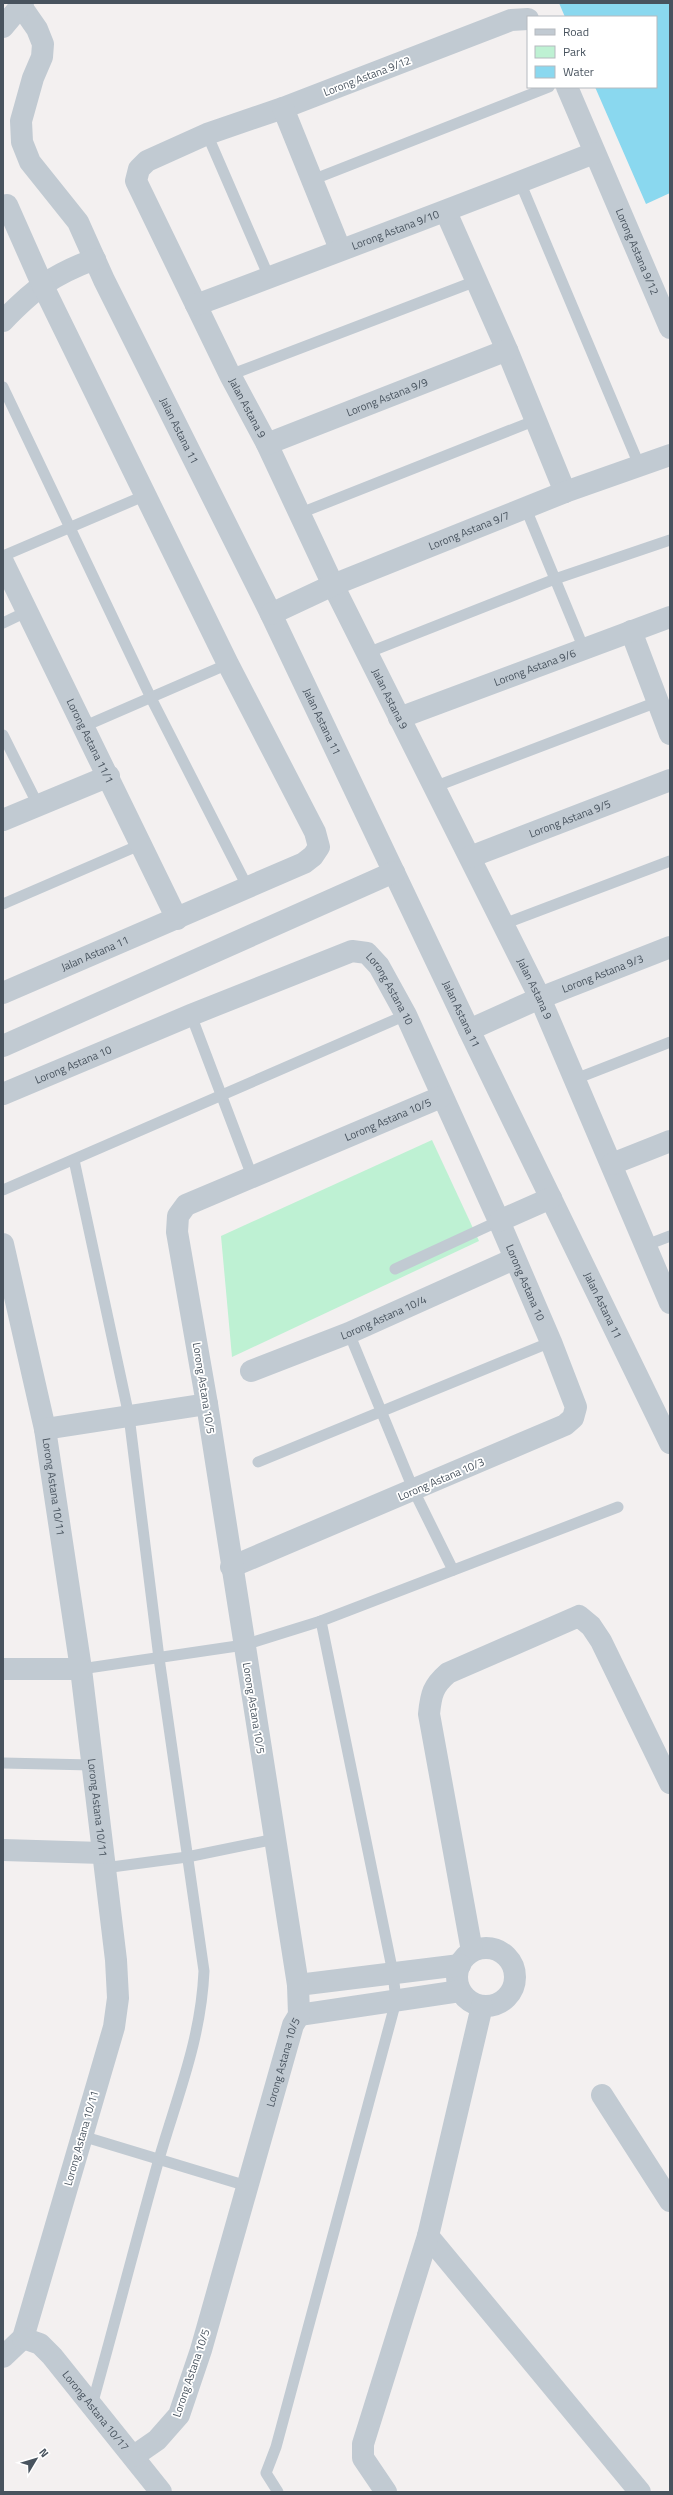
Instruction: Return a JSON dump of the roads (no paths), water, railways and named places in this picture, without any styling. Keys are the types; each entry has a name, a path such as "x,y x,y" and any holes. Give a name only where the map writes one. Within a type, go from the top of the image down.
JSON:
{"street":[{"path":"3,27 22,4"},
{"name":"Jalan Astana 11","path":"22,4 37,29 43,44 42,57 33,78 21,121 22,142 30,162 78,222 271,614 469,1030 670,1443"},
{"name":"Lorong Astana 9/12","path":"206,134 283,108 512,20 527,19"},
{"name":"Lorong Astana 9/12","path":"567,88 594,153 663,292 670,328"},
{"path":"283,108 340,249"},
{"name":"Jalan Astana 9","path":"206,134 147,161 139,169 136,181 230,375 267,444 298,514 366,652 540,998 612,1164 644,1246 670,1303"},
{"name":"Lorong Astana 9/10","path":"196,305 340,249 446,212 594,153"},
{"name":"Jalan Astana 11","path":"3,993 304,863 313,856 319,847 315,832 228,664 42,284 7,205"},
{"path":"446,212 507,350 565,492"},
{"path":"3,321 29,294 42,284 68,269 95,259"},
{"name":"Lorong Astana 9/9","path":"267,444 507,350"},
{"name":"Lorong Astana 9/7","path":"271,614 333,585 526,509 565,492 640,467 670,455"},
{"name":"Lorong Astana 11/1","path":"3,562 85,726 177,919"},
{"name":"Lorong Astana 9/6","path":"399,718 670,617"},
{"path":"631,631 670,734"},
{"path":"3,820 109,776"},
{"name":"Lorong Astana 9/5","path":"470,857 670,780"},
{"path":"3,1046 394,872"},
{"name":"Lorong Astana 9/3","path":"469,1030 540,998 670,947"},
{"name":"Lorong Astana 10","path":"3,1094 191,1015 352,951 367,953 380,966 406,1015 441,1097 499,1221 514,1259 551,1342"},
{"name":"Lorong Astana 10/5","path":"134,2456 157,2440 179,2415 201,2350 293,2025 299,2014 298,1985 231,1567 207,1404 178,1232 178,1216 186,1205 441,1097"},
{"path":"612,1164 670,1141"},
{"path":"499,1221 551,1198"},
{"name":"Lorong Astana 10/11","path":"3,1244 45,1429 81,1669 116,1960 118,1998 114,2027 23,2338"},
{"name":"Lorong Astana 10/4","path":"251,1371 349,1333 514,1259"},
{"name":"Lorong Astana 10/3","path":"231,1567 414,1491 564,1425 573,1418 576,1407 551,1342"},
{"path":"45,1429 207,1404"},
{"path":"298,1985 393,1973 466,1958 490,1948 499,1951 512,1963 515,1972 515,1982 508,1998 492,2006 482,2006 466,1998 460,1991 457,1982 466,1958 429,1714 432,1695 436,1683 448,1673 579,1616 591,1626 601,1641 670,1783"},
{"path":"3,1669 81,1669"},
{"path":"3,1850 103,1860"},
{"path":"299,2014 460,1991"},
{"path":"386,2492 363,2458 363,2444 428,2236 482,2006"},
{"path":"602,2094 670,2201"},
{"path":"428,2236 640,2492"},
{"path":"3,2357 23,2338"},
{"name":"Lorong Astana 10/17","path":"23,2338 40,2344 52,2356 134,2456 161,2492"}],"lane":[{"path":"312,180 546,88"},
{"path":"206,134 269,277"},
{"path":"520,182 640,467"},
{"path":"230,375 476,281"},
{"path":"3,387 151,698 248,888"},
{"path":"298,514 536,420"},
{"path":"3,556 146,495"},
{"path":"526,509 584,649"},
{"path":"366,652 555,579 670,540"},
{"path":"3,623 28,612"},
{"path":"85,726 228,664"},
{"path":"434,787 657,702"},
{"path":"3,735 38,805"},
{"path":"3,904 142,844"},
{"path":"504,924 670,861"},
{"path":"191,1015 252,1176"},
{"path":"3,1190 406,1015"},
{"path":"575,1079 670,1042"},
{"path":"74,1160 130,1416 159,1658 204,1971 203,2006 197,2036 159,2159 92,2404"},
{"path":"395,1268 499,1221"},
{"path":"644,1246 670,1236"},
{"path":"349,1333 414,1491 453,1570"},
{"path":"258,1462 551,1342"},
{"path":"81,1669 244,1645 321,1621 618,1507"},
{"path":"278,2492 266,2473 276,2447 396,2001 393,1973 321,1621"},
{"path":"3,1763 92,1765"},
{"path":"103,1860 187,1857 275,1839"},
{"path":"82,2136 247,2186"}],"water":[{"path":"559,3 670,3 670,193 646,204 595,88 657,88 657,16 565,16"}]}
